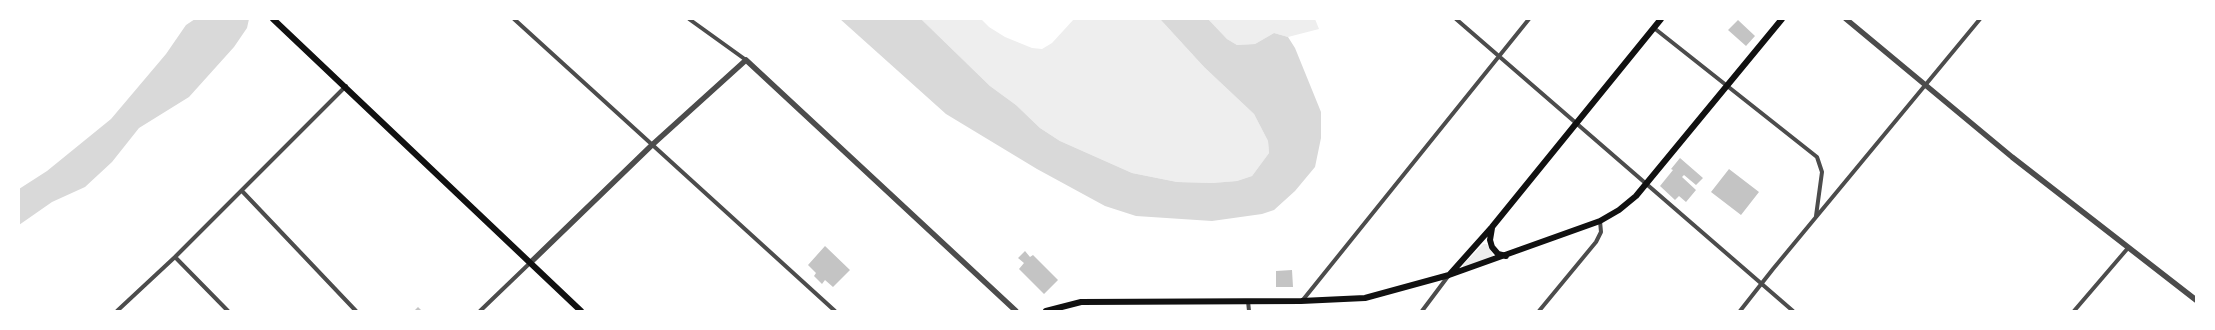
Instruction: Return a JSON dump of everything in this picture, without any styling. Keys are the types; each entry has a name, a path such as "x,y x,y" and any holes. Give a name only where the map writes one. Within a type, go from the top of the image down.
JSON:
{"main road":[{"path":"273,19 346,86 581,311"},
{"path":"1449,276 1492,227 1577,124 1661,19"},
{"path":"1046,311 1081,302 1301,302 1365,298 1449,276 1600,221 1624,207 1646,184 1782,19"},
{"path":"1492,227 1490,240 1492,247 1500,256 1506,256"}],"street":[{"path":"514,19 835,311"},
{"path":"689,19 746,60 1016,311"},
{"path":"1456,19 1792,311"},
{"path":"1301,302 1529,19"},
{"path":"1846,19 2018,162 2196,300"},
{"path":"1740,311 1980,19"},
{"path":"1654,28 1811,150 1820,161 1822,172 1815,219"},
{"path":"480,311 652,145 746,60"},
{"path":"117,311 175,257 346,86"},
{"path":"242,191 356,311"},
{"path":"1539,311 1601,234 1600,221"},
{"path":"2074,311 2128,248"},
{"path":"175,257 228,311"},
{"path":"1422,311 1449,276"},
{"path":"1248,301 1249,311"}],"shaded area":[{"path":"195,19 249,19 247,28 234,47 189,97 139,128 112,162 85,187 52,202 19,225 19,189 47,171 111,119 166,54 186,25"},
{"path":"840,19 921,19 990,86 1016,105 1040,128 1060,141 1132,173 1177,182 1212,183 1237,181 1252,176 1269,153 1268,141 1254,114 1204,67 1160,19 1208,19 1227,39 1237,45 1255,44 1274,33 1288,37 1295,48 1321,112 1321,138 1315,167 1295,191 1274,210 1262,214 1212,221 1136,216 1105,206 1037,169 946,114"},
{"path":"921,19 981,19 989,27 1005,37 1032,48 1042,49 1052,43 1074,19 1160,19 1204,67 1254,114 1268,141 1269,153 1252,176 1237,181 1212,183 1177,182 1132,173 1060,141 1040,128 1016,105 990,86"},
{"path":"1208,19 1315,19 1319,29 1288,37 1274,33 1255,44 1237,45 1227,39"},
{"path":"1483,244 1487,244 1494,257 1463,268 1463,265"}],"building":[{"path":"1738,20 1755,36 1746,46 1728,30"},
{"path":"1680,158 1703,178 1696,185 1684,175 1682,177 1696,190 1686,202 1679,196 1675,200 1660,186 1673,170 1671,169"},
{"path":"1729,169 1759,192 1741,215 1711,192"},
{"path":"825,246 850,270 833,287 825,280 822,284 814,276 816,273 808,265"},
{"path":"1025,251 1030,257 1033,255 1058,280 1044,294 1019,269 1024,263 1018,258"},
{"path":"1292,270 1293,287 1276,287 1276,271"},
{"path":"418,307 422,311 414,311"}]}
